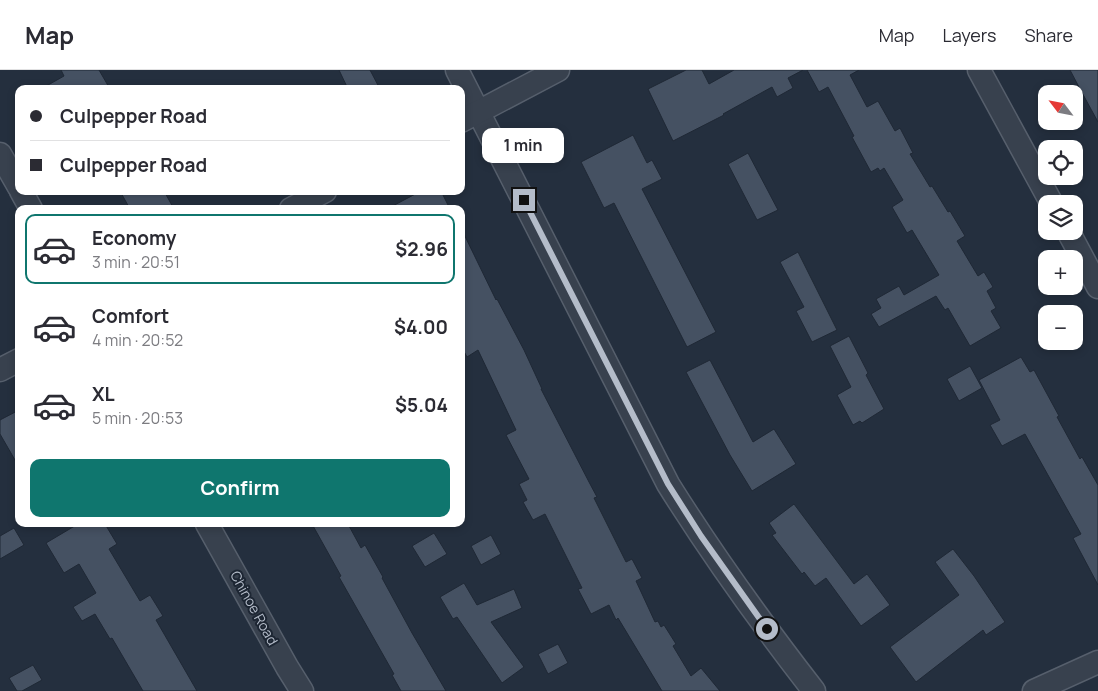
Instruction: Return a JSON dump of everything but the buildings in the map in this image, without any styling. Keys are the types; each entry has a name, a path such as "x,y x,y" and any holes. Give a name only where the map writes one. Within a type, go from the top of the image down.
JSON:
{"street":[{"path":"457,70 461,85"},
{"path":"470,116 558,70"},
{"path":"979,70 1047,195"},
{"path":"465,98 470,116 668,484 712,552 814,691"},
{"path":"0,154 15,180"},
{"path":"299,205 317,195"},
{"path":"1073,240 1098,286"},
{"path":"0,370 15,362"},
{"name":"Chinoe Road","path":"210,527 302,691"},
{"path":"1034,691 1098,662"}],"route":[{"path":"524,200 668,484 701,536 767,629"}]}
